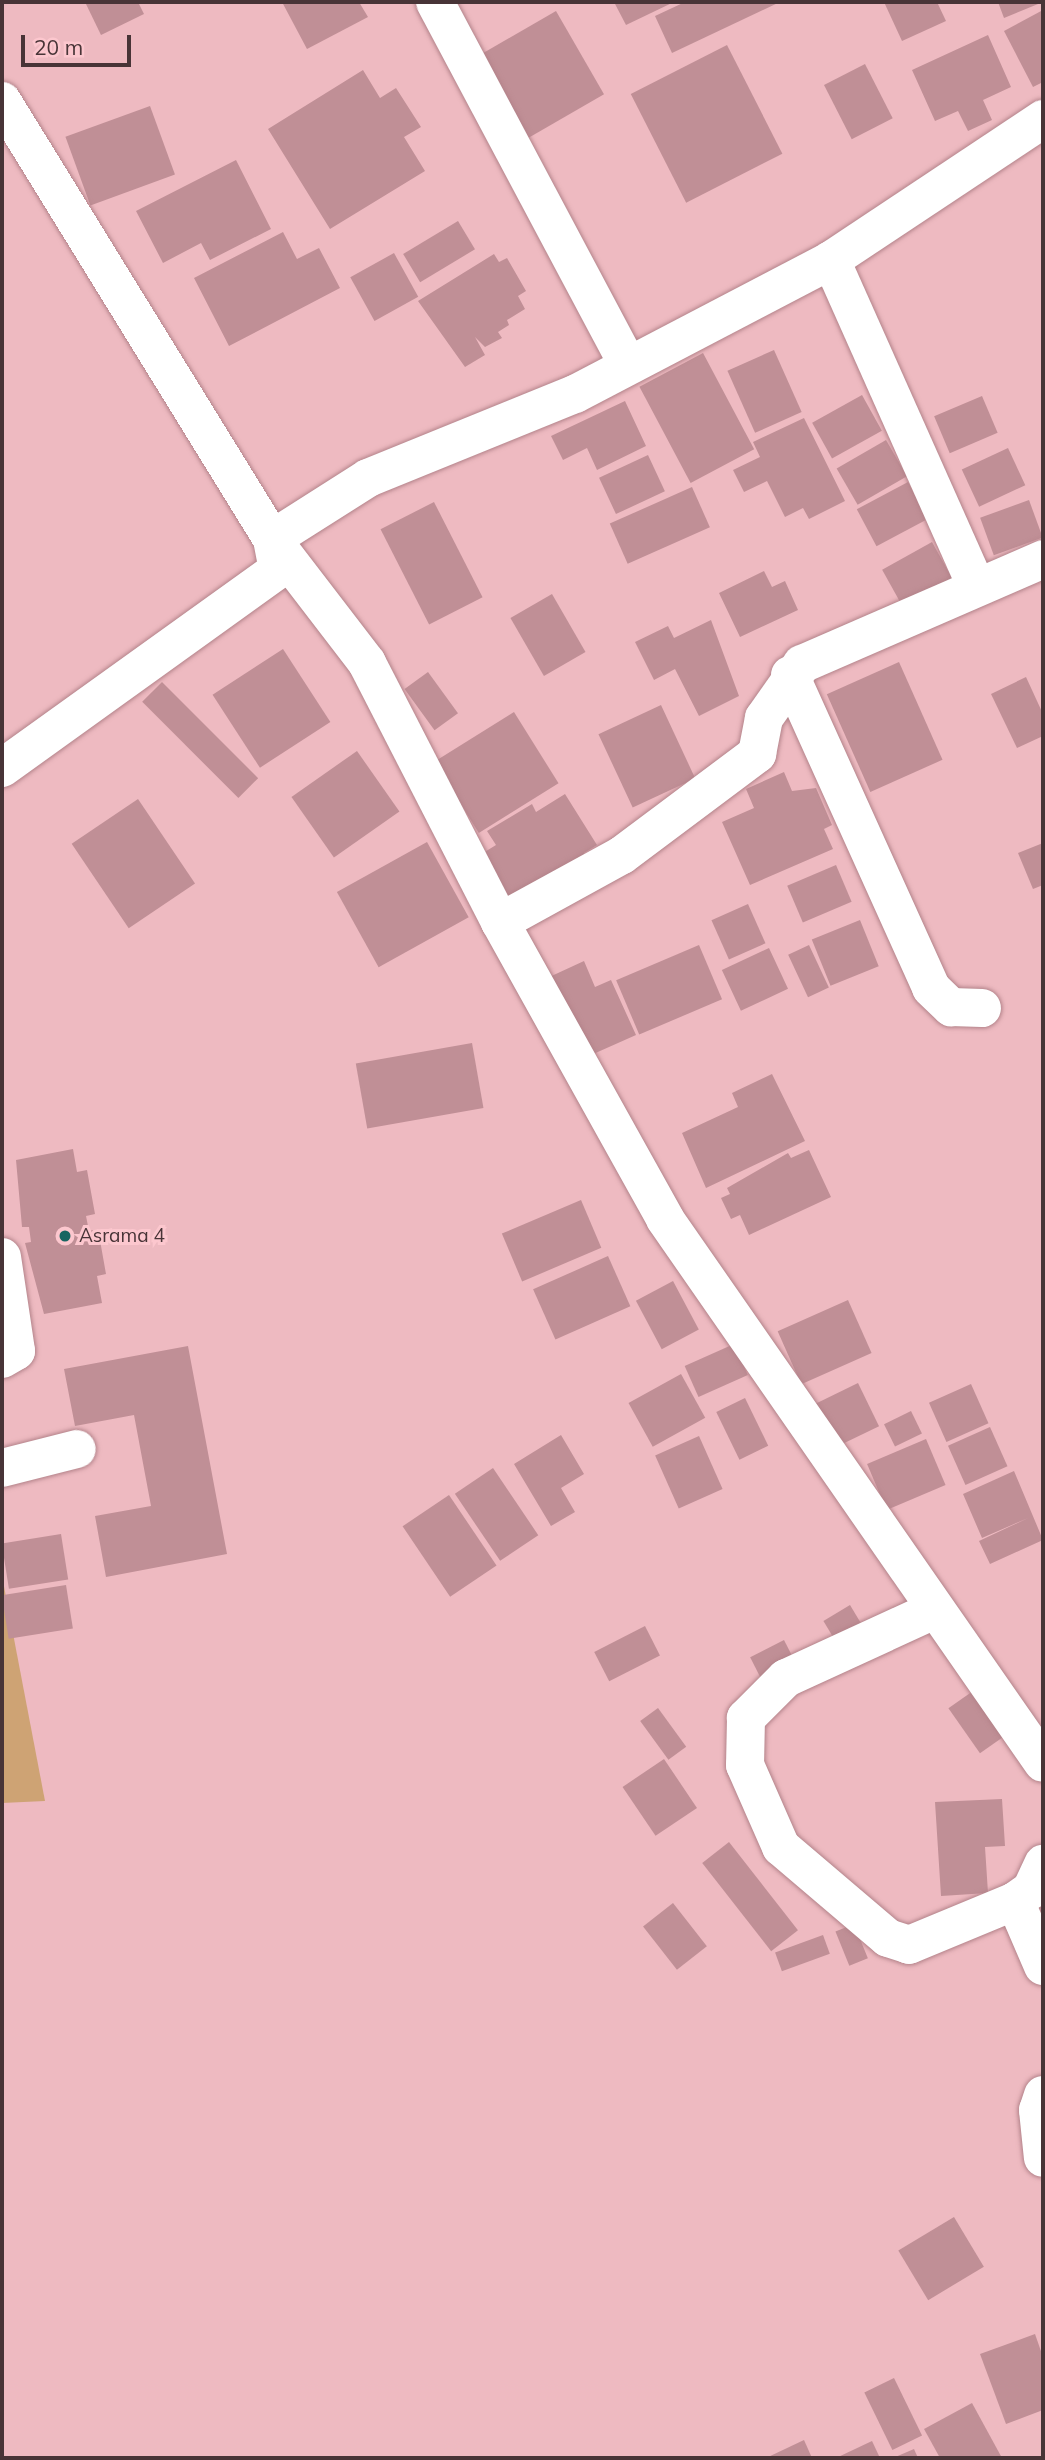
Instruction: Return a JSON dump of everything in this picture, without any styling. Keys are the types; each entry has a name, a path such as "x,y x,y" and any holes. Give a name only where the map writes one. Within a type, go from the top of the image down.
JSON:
{"street":[{"path":"435,2 628,365"},
{"path":"2,101 272,539 367,663 500,922 665,1219 932,1611 1043,1763"},
{"path":"272,539 398,463 495,430 831,260 1043,119"},
{"path":"831,260 975,583"},
{"path":"2,768 278,569 272,539"},
{"path":"500,922 622,855 757,754 764,718 790,675 975,583 1043,559"},
{"path":"790,675 931,988 951,1007 982,1008"},
{"path":"2,1257 16,1351 2,1359"},
{"path":"2,1468 77,1449"},
{"path":"932,1611 786,1678 746,1718 745,1765 781,1847 888,1938 909,1945 1014,1901 1031,1890 1043,1864"},
{"path":"1014,1901 1043,1966"},
{"path":"1043,2095 1038,2110 1043,2158"}],"shaded area":[{"path":"2,1576 45,1801 2,1803"}],"building":[{"path":"85,2 138,2 144,14 101,35"},
{"path":"282,2 359,2 368,17 307,49"},
{"path":"614,2 674,2 626,25"},
{"path":"685,2 780,2 672,53 655,16"},
{"path":"884,2 937,2 946,21 902,41"},
{"path":"998,2 1043,2 1004,18"},
{"path":"1043,10 1043,82 1033,87 1004,31"},
{"path":"556,11 604,94 525,140 477,57"},
{"path":"988,35 1011,87 983,100 992,120 968,131 958,111 935,121 912,70"},
{"path":"727,45 782,154 686,203 631,94"},
{"path":"865,64 893,118 852,139 824,85"},
{"path":"363,70 380,98 396,88 421,127 404,137 425,171 330,229 268,129"},
{"path":"150,106 175,175 90,205 65,137"},
{"path":"236,160 271,229 210,260 201,243 163,263 136,211"},
{"path":"458,221 475,249 420,282 403,254"},
{"path":"283,232 297,259 319,248 340,288 229,346 194,278"},
{"path":"394,253 418,297 375,321 350,277"},
{"path":"494,254 499,262 507,258 526,291 518,296 525,309 507,320 509,325 498,332 502,338 485,347 475,337 485,355 465,367 418,301"},
{"path":"774,350 802,412 755,433 727,371"},
{"path":"703,353 754,449 691,483 639,387"},
{"path":"862,395 882,431 832,458 812,423"},
{"path":"982,396 998,433 950,453 934,416"},
{"path":"625,401 646,446 597,470 587,448 563,460 551,436"},
{"path":"804,418 845,501 809,519 803,508 785,517 767,481 744,492 733,470 760,457 753,442"},
{"path":"886,440 907,476 858,505 837,468"},
{"path":"1008,448 1025,485 979,507 962,470"},
{"path":"648,455 665,491 616,514 599,478"},
{"path":"908,482 928,519 877,546 857,509"},
{"path":"692,487 710,527 628,564 610,524"},
{"path":"1029,500 1043,538 994,555 980,518"},
{"path":"434,502 483,597 429,625 381,529"},
{"path":"932,542 952,578 902,605 882,570"},
{"path":"764,571 772,587 785,581 798,610 740,637 719,593"},
{"path":"552,594 586,652 544,676 510,618"},
{"path":"711,620 739,696 699,716 675,669 654,680 635,642 668,626 674,638"},
{"path":"283,649 330,722 260,768 213,695"},
{"path":"899,662 943,760 870,792 827,694"},
{"path":"428,672 458,713 435,730 405,689"},
{"path":"1026,677 1043,714 1043,736 1017,748 991,694"},
{"path":"162,682 258,778 238,798 142,702"},
{"path":"661,705 695,778 633,808 598,734"},
{"path":"514,712 559,783 479,833 434,762"},
{"path":"357,751 399,812 334,858 291,797"},
{"path":"784,772 792,791 816,788 832,825 824,829 833,849 750,885 722,822 754,808 746,789"},
{"path":"565,794 597,845 584,853 592,867 506,909 475,858 496,845 487,831 532,804 536,812"},
{"path":"138,799 195,884 129,928 72,844"},
{"path":"427,842 469,917 379,967 337,892"},
{"path":"1043,843 1043,885 1033,889 1018,853"},
{"path":"836,865 852,902 803,923 787,886"},
{"path":"748,904 765,943 729,960 711,920"},
{"path":"860,920 879,966 831,986 812,939"},
{"path":"699,945 722,999 639,1034 616,980"},
{"path":"809,945 829,988 808,997 788,955"},
{"path":"769,948 788,989 741,1011 722,970"},
{"path":"584,961 595,987 611,980 636,1035 582,1059 545,979"},
{"path":"472,1043 483,1108 367,1128 356,1063"},
{"path":"772,1074 805,1141 706,1188 682,1133 738,1107 732,1093"},
{"name":"Asrama 4","path":"73,1149 77,1172 87,1170 95,1214 86,1216 89,1231 98,1229 106,1274 97,1276 102,1303 44,1314 25,1243 31,1242 29,1227 22,1227 16,1160"},
{"path":"809,1150 831,1197 749,1235 740,1215 731,1219 721,1198 730,1194 727,1188 788,1153 791,1158"},
{"path":"581,1200 601,1248 522,1281 502,1234"},
{"path":"608,1256 630,1306 555,1340 533,1289"},
{"path":"673,1281 699,1330 662,1349 636,1301"},
{"path":"848,1300 872,1353 801,1384 778,1331"},
{"path":"734,1344 748,1375 698,1397 685,1366"},
{"path":"188,1346 227,1554 106,1577 95,1516 151,1506 134,1415 75,1426 64,1369"},
{"path":"681,1374 705,1418 653,1447 629,1403"},
{"path":"858,1383 879,1426 835,1448 814,1404"},
{"path":"971,1384 988,1423 946,1442 929,1403"},
{"path":"745,1398 768,1446 739,1460 716,1412"},
{"path":"911,1411 922,1433 895,1447 884,1424"},
{"path":"990,1427 1007,1466 965,1485 948,1446"},
{"path":"561,1435 584,1474 561,1488 575,1512 551,1526 514,1464"},
{"path":"699,1436 723,1489 679,1509 655,1456"},
{"path":"926,1439 946,1485 887,1510 867,1464"},
{"path":"493,1468 538,1535 500,1561 455,1494"},
{"path":"1014,1471 1043,1540 990,1564 979,1541 1028,1518 982,1538 963,1494"},
{"path":"449,1495 497,1565 450,1597 403,1526"},
{"path":"61,1534 68,1579 9,1589 2,1543"},
{"path":"66,1585 73,1628 9,1639 2,1595"},
{"path":"850,1605 862,1625 835,1641 823,1621"},
{"path":"645,1626 660,1655 609,1681 594,1652"},
{"path":"784,1640 799,1670 766,1688 750,1657"},
{"path":"973,1691 1005,1736 980,1753 948,1708"},
{"path":"658,1708 686,1747 668,1760 640,1721"},
{"path":"664,1759 697,1808 656,1836 623,1787"},
{"path":"1002,1799 1005,1846 985,1847 988,1893 941,1896 935,1802"},
{"path":"729,1842 798,1930 771,1951 702,1863"},
{"path":"673,1903 707,1946 677,1970 643,1926"},
{"path":"854,1924 868,1958 849,1966 835,1931"},
{"path":"823,1935 830,1954 782,1971 775,1952"},
{"path":"954,2217 984,2267 928,2300 898,2250"},
{"path":"1035,2334 1043,2357 1043,2410 1006,2424 980,2354"},
{"path":"894,2378 922,2436 892,2450 864,2392"},
{"path":"972,2403 1002,2458 940,2458 924,2429"},
{"path":"804,2440 812,2458 766,2458"},
{"path":"872,2441 880,2458 836,2458"},
{"path":"914,2449 918,2458 893,2458"}],"place":[{"name":"Asrama 4","path":"65,1236"}]}
